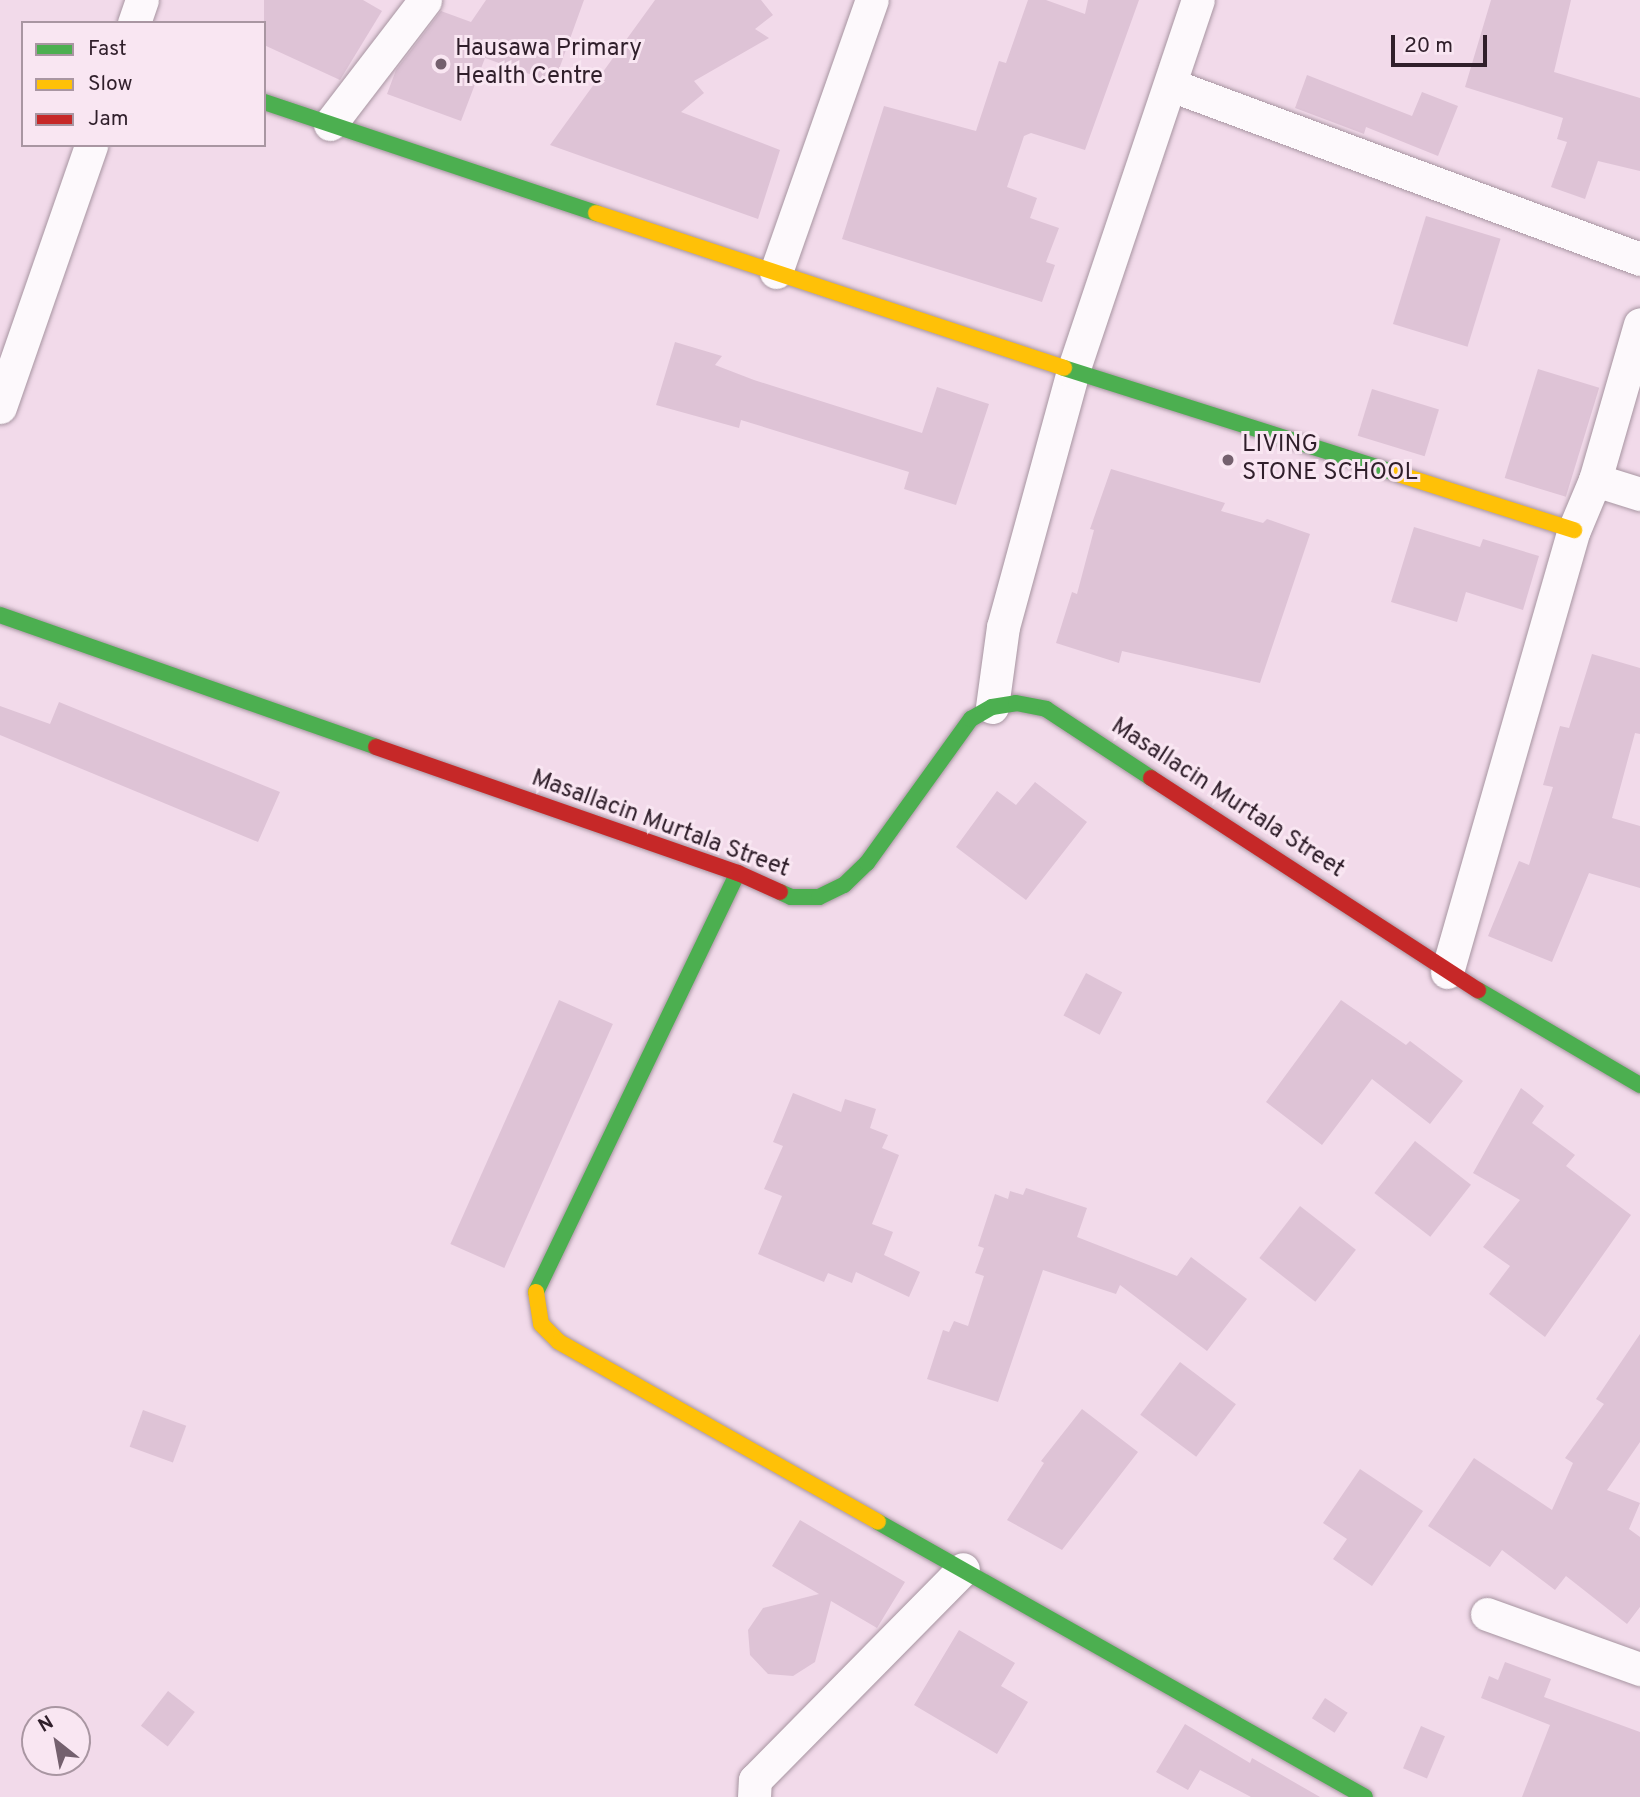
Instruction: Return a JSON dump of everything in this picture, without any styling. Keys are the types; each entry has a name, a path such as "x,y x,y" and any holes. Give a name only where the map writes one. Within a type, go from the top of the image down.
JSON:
{"street":[{"path":"135,21 142,0"},
{"path":"330,124 425,0"},
{"path":"776,272 872,0"},
{"path":"992,707 1003,626 1073,371 1198,0"},
{"path":"1171,85 1640,259"},
{"path":"266,103 1073,371 1574,530"},
{"path":"0,407 90,147"},
{"path":"1447,972 1574,530 1595,480 1640,324"},
{"path":"1595,480 1640,494"},
{"name":"Masallacin Murtala Street","path":"0,615 738,873 791,897 819,897 844,885 867,863 971,719 992,707 1016,703 1046,709 1447,972 1640,1085"},
{"path":"738,873 534,1296 541,1324 559,1342 1364,1797"},
{"path":"754,1797 755,1780 962,1569"},
{"path":"1487,1615 1640,1669"}],"building":[{"path":"264,0 363,0 382,11 340,80 266,46"},
{"path":"486,0 584,0 554,83 485,58 461,121 387,94 396,70 441,11 471,22"},
{"path":"655,0 761,0 773,15 755,29 769,38 694,81 704,93 681,112 780,150 758,219 550,145"},
{"path":"1028,0 1046,0 1085,14 1088,0 1139,0 1085,150 1031,133 1024,136 1007,187 1037,198 1030,218 1059,228 1046,262 1055,265 1042,302 842,239 884,106 976,131 999,61 1006,63"},
{"path":"1491,0 1571,0 1554,72 1640,98 1640,171 1598,161 1585,199 1551,187 1567,142 1557,139 1563,118 1465,87"},
{"path":"1307,75 1412,116 1422,92 1458,106 1438,156 1366,127 1364,134 1295,108"},
{"path":"1426,216 1501,239 1468,347 1393,324"},
{"path":"675,342 722,356 715,365 754,380 922,433 937,387 989,404 956,505 904,489 909,472 741,420 739,428 656,405"},
{"path":"1538,369 1599,388 1566,497 1505,478"},
{"path":"1372,389 1439,409 1425,456 1358,436"},
{"path":"1111,469 1225,503 1221,511 1263,523 1267,519 1310,534 1260,683 1122,651 1119,663 1056,643 1072,592 1077,594 1094,530 1090,529"},
{"path":"1414,527 1480,547 1483,539 1539,556 1523,610 1466,592 1457,622 1391,602"},
{"path":"1592,654 1640,668 1640,734 1635,733 1612,818 1640,826 1640,888 1589,873 1552,962 1488,936 1519,861 1529,865 1553,787 1543,785 1560,726 1569,728"},
{"path":"59,702 280,792 258,842 0,735 0,706 50,724"},
{"path":"1035,782 1087,822 1026,900 956,847 997,791 1016,805"},
{"path":"1086,973 1122,992 1100,1035 1063,1015"},
{"path":"559,1000 613,1024 504,1268 450,1244"},
{"path":"1341,1000 1406,1045 1410,1041 1463,1081 1430,1124 1372,1079 1322,1145 1266,1102"},
{"path":"1521,1088 1544,1106 1532,1123 1575,1155 1566,1166 1631,1215 1545,1337 1489,1294 1510,1266 1483,1247 1520,1200 1473,1173"},
{"path":"793,1093 841,1112 845,1099 876,1109 870,1128 888,1135 882,1148 899,1155 872,1224 893,1232 884,1255 920,1272 909,1297 856,1272 852,1283 828,1273 824,1282 758,1254 782,1196 764,1189 783,1146 773,1142"},
{"path":"1415,1141 1471,1185 1430,1237 1374,1193"},
{"path":"1026,1188 1087,1208 1077,1237 1177,1276 1191,1257 1247,1299 1207,1351 1120,1285 1116,1294 1043,1270 998,1402 927,1379 943,1330 949,1332 954,1321 968,1326 984,1276 975,1273 984,1248 978,1246 995,1194 1008,1199 1010,1191 1023,1195"},
{"path":"1300,1206 1356,1250 1315,1302 1259,1258"},
{"path":"1640,1334 1640,1442 1607,1490 1640,1503 1629,1529 1640,1537 1640,1607 1627,1624 1566,1576 1555,1590 1502,1550 1490,1567 1428,1526 1474,1458 1552,1510 1573,1463 1565,1458 1604,1404 1596,1399"},
{"path":"1180,1362 1236,1404 1196,1457 1140,1415"},
{"path":"1082,1409 1138,1452 1062,1550 1007,1520 1044,1463 1041,1461"},
{"path":"143,1410 186,1426 173,1462 130,1447"},
{"path":"1360,1469 1423,1511 1372,1586 1333,1559 1347,1539 1323,1523"},
{"path":"800,1520 905,1582 877,1628 831,1601 815,1662 793,1676 768,1674 750,1655 748,1630 763,1608 819,1594 772,1566"},
{"path":"959,1630 1015,1663 1001,1686 1028,1702 997,1754 914,1705"},
{"path":"1505,1662 1551,1679 1544,1697 1640,1732 1640,1797 1522,1797 1550,1725 1481,1698 1489,1676 1498,1680"},
{"path":"168,1691 195,1712 168,1747 141,1726"},
{"path":"1325,1698 1348,1713 1335,1733 1312,1718"},
{"path":"1185,1724 1250,1763 1252,1758 1320,1797 1251,1797 1200,1770 1188,1790 1156,1772"},
{"path":"1421,1726 1445,1736 1427,1779 1403,1768"}],"traffic: fast":[{"path":"266,103 596,213"},
{"path":"1064,368 1398,474"},
{"path":"0,615 376,747"},
{"path":"780,892 791,897 819,897 844,885 867,863 971,719 992,707 1016,703 1046,709 1151,778"},
{"path":"536,1292 738,873"},
{"path":"1478,990 1640,1085"},
{"path":"878,1522 1365,1797"}],"traffic: slow":[{"path":"596,213 1064,368"},
{"path":"1398,474 1574,530"},
{"path":"536,1292 541,1324 559,1342 878,1522"}],"traffic: jam":[{"path":"376,747 738,873 780,892"},
{"path":"1151,778 1478,990"}],"place":[{"name":"Hausawa Primary Health Centre","path":"441,64"},
{"name":"LIVING STONE SCHOOL","path":"1228,460"}]}
